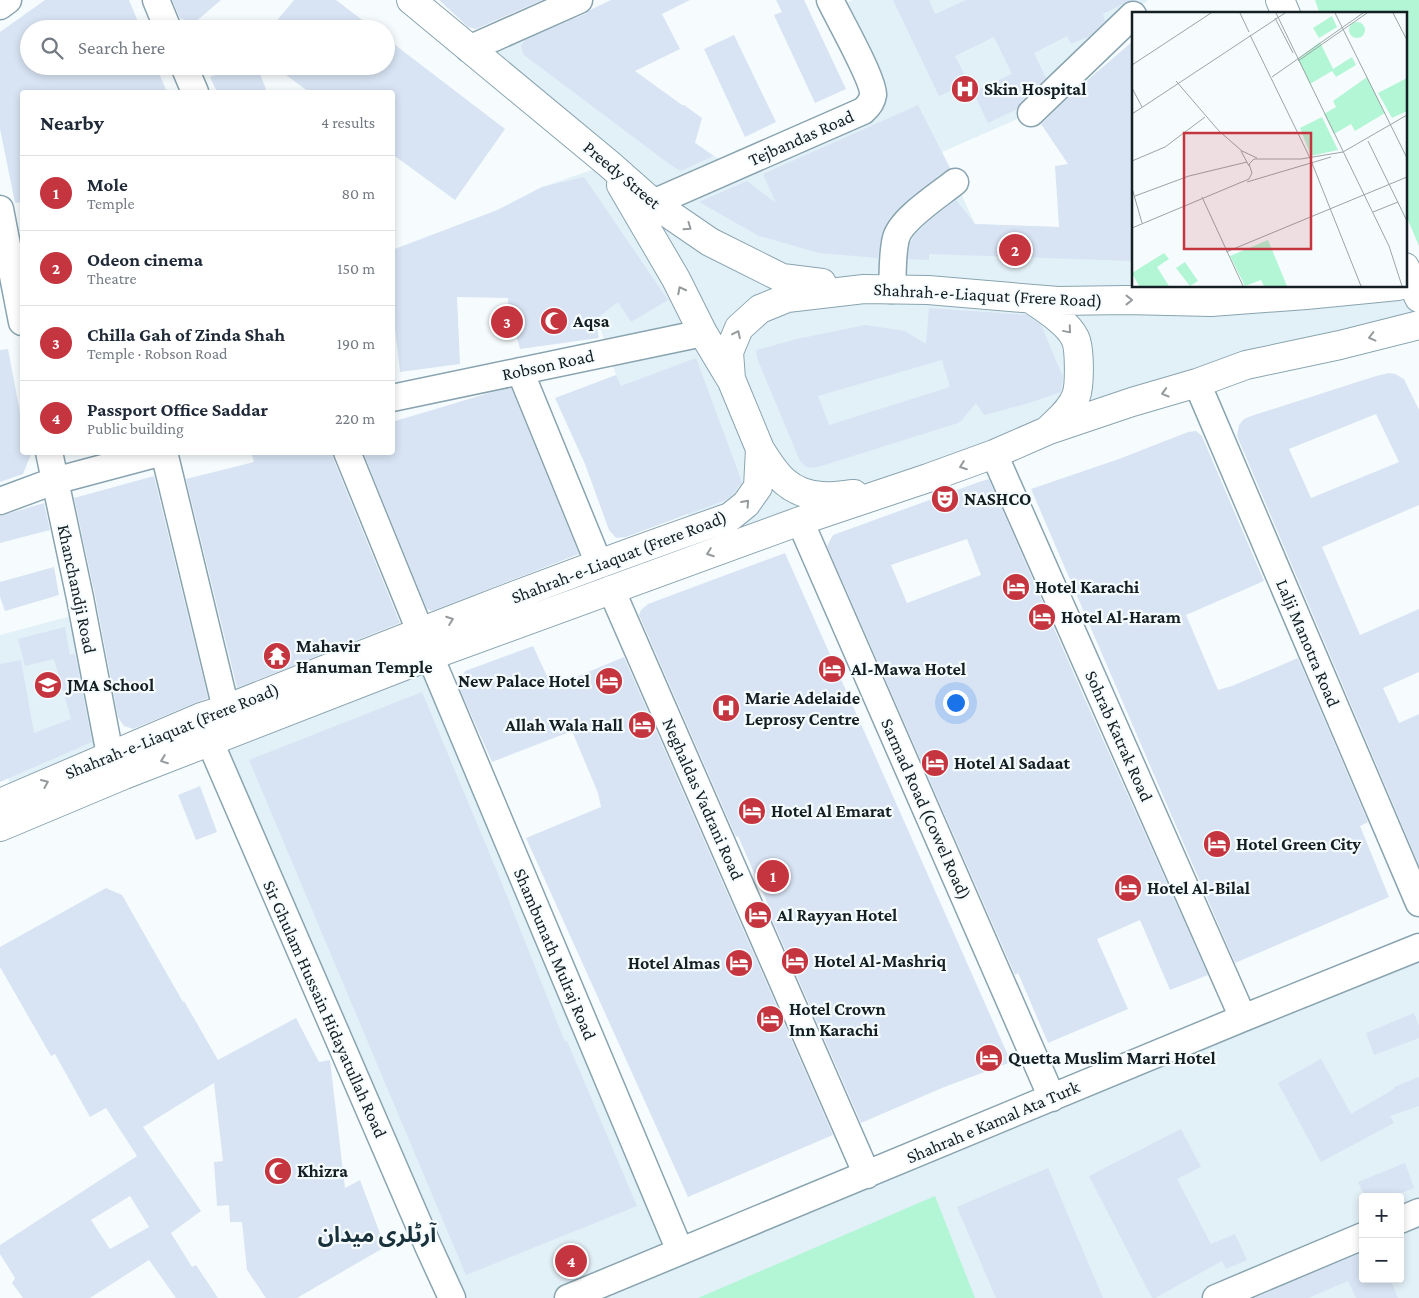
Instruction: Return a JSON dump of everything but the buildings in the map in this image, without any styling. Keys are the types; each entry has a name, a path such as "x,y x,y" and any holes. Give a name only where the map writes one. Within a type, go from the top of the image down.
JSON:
{"main road":[{"name":"Preedy Street","path":"411,0 609,164 653,203 710,242 782,278 864,289"},
{"path":"1280,0 1285,12"},
{"path":"609,164 676,279 703,332 731,379"},
{"name":"Shahrah-e-Liaquat (Frere Road)","path":"0,802 110,755 212,723 425,643 599,564 730,517 746,504 758,487 760,449 731,379 729,352 739,328 760,309 787,298 864,289 928,290 1058,301 1211,302 1355,288"},
{"path":"1032,299 1060,320 1075,339 1079,364 1077,395 1068,411 1049,430"},
{"name":"Shahrah-e-Liaquat (Frere Road)","path":"0,827 124,776 212,723 425,643 610,589 800,520 928,478 994,454 1049,430 1132,402 1197,383 1246,365 1340,345 1419,325"},
{"path":"760,449 775,473 796,490 822,496 855,494 928,478"}],"street":[{"path":"0,6 8,0"},
{"path":"156,0 164,20"},
{"path":"469,49 579,0"},
{"name":"Tejbandas Road","path":"653,203 863,111 871,104 873,93 869,78 830,0"},
{"path":"1135,12 1148,0"},
{"path":"1031,113 1132,15"},
{"path":"188,75 194,90"},
{"path":"892,290 896,237 911,216 956,182"},
{"path":"0,209 20,312"},
{"name":"Robson Road","path":"395,397 703,332"},
{"path":"520,371 599,564"},
{"name":"Lalji Manotra Road","path":"1197,383 1419,903"},
{"name":"Sohrab Katrak Road","path":"994,454 1244,1018"},
{"name":"Khanchandji Road","path":"50,455 110,755"},
{"path":"0,501 54,481 152,455"},
{"name":"Sir Ghulam Hussain Hidayatullah Road","path":"164,455 212,723 405,1194 452,1298"},
{"name":"Shambunath Mulraj Road","path":"348,455 680,1252"},
{"name":"Sarmad Road (Cowel Road)","path":"800,520 1052,1098"},
{"name":"Neghaldas Vadrani Road","path":"610,589 867,1175"},
{"name":"Shahrah e Kamal Ata Turk","path":"568,1298 1419,947"},
{"path":"1404,1218 1419,1212"},
{"path":"1216,1298 1359,1238"}],"shaded area":[{"path":"853,0 1148,0 1136,12 1132,12 1132,15 1031,113 942,152 975,224 1132,230 1132,288 1406,287 1419,298 1419,325 994,454 702,556 694,530 658,439 645,443 616,375 594,310 493,212 542,187 609,164 469,49 568,5 614,89 733,168 871,104 834,8"},
{"name":"JMA School","path":"82,613 110,755 12,797 0,736 0,635"},
{"path":"430,655 681,1251 1419,946 1419,1298 453,1298 210,742"}],"green space":[{"path":"1315,0 1419,0 1419,246 1406,215 1406,12 1319,12"},
{"path":"935,1196 975,1298 698,1298"}],"place":[{"name":"Skin Hospital","path":"965,89"},
{"name":"Odeon cinema","path":"1015,250"},
{"name":"Aqsa","path":"554,321"},
{"name":"Chilla Gah of Zinda Shah","path":"507,322"},
{"name":"NASHCO","path":"945,499"},
{"name":"Hotel Karachi","path":"1016,587"},
{"name":"Hotel Al-Haram","path":"1042,617"},
{"name":"Mahavir Hanuman Temple","path":"277,656"},
{"name":"Al-Mawa Hotel","path":"832,669"},
{"name":"New Palace Hotel","path":"609,681"},
{"name":"JMA School","path":"48,685"},
{"name":"Marie Adelaide Leprosy Centre","path":"726,708"},
{"name":"Allah Wala Hall","path":"642,725"},
{"name":"Hotel Al Sadaat","path":"935,763"},
{"name":"Hotel Al Emarat","path":"752,811"},
{"name":"Hotel Green City","path":"1217,844"},
{"name":"Mole","path":"773,876"},
{"name":"Hotel Al-Bilal","path":"1128,888"},
{"name":"Al Rayyan Hotel","path":"758,915"},
{"name":"Hotel Al-Mashriq","path":"795,961"},
{"name":"Hotel Almas","path":"739,963"},
{"name":"Hotel Crown Inn Karachi","path":"770,1019"},
{"name":"Quetta Muslim Marri Hotel","path":"989,1058"},
{"name":"Khizra","path":"278,1171"},
{"name":"Passport Office Saddar","path":"571,1261"}],"district":[{"name":"آرٹلری میدان","path":"377,1234"}]}
